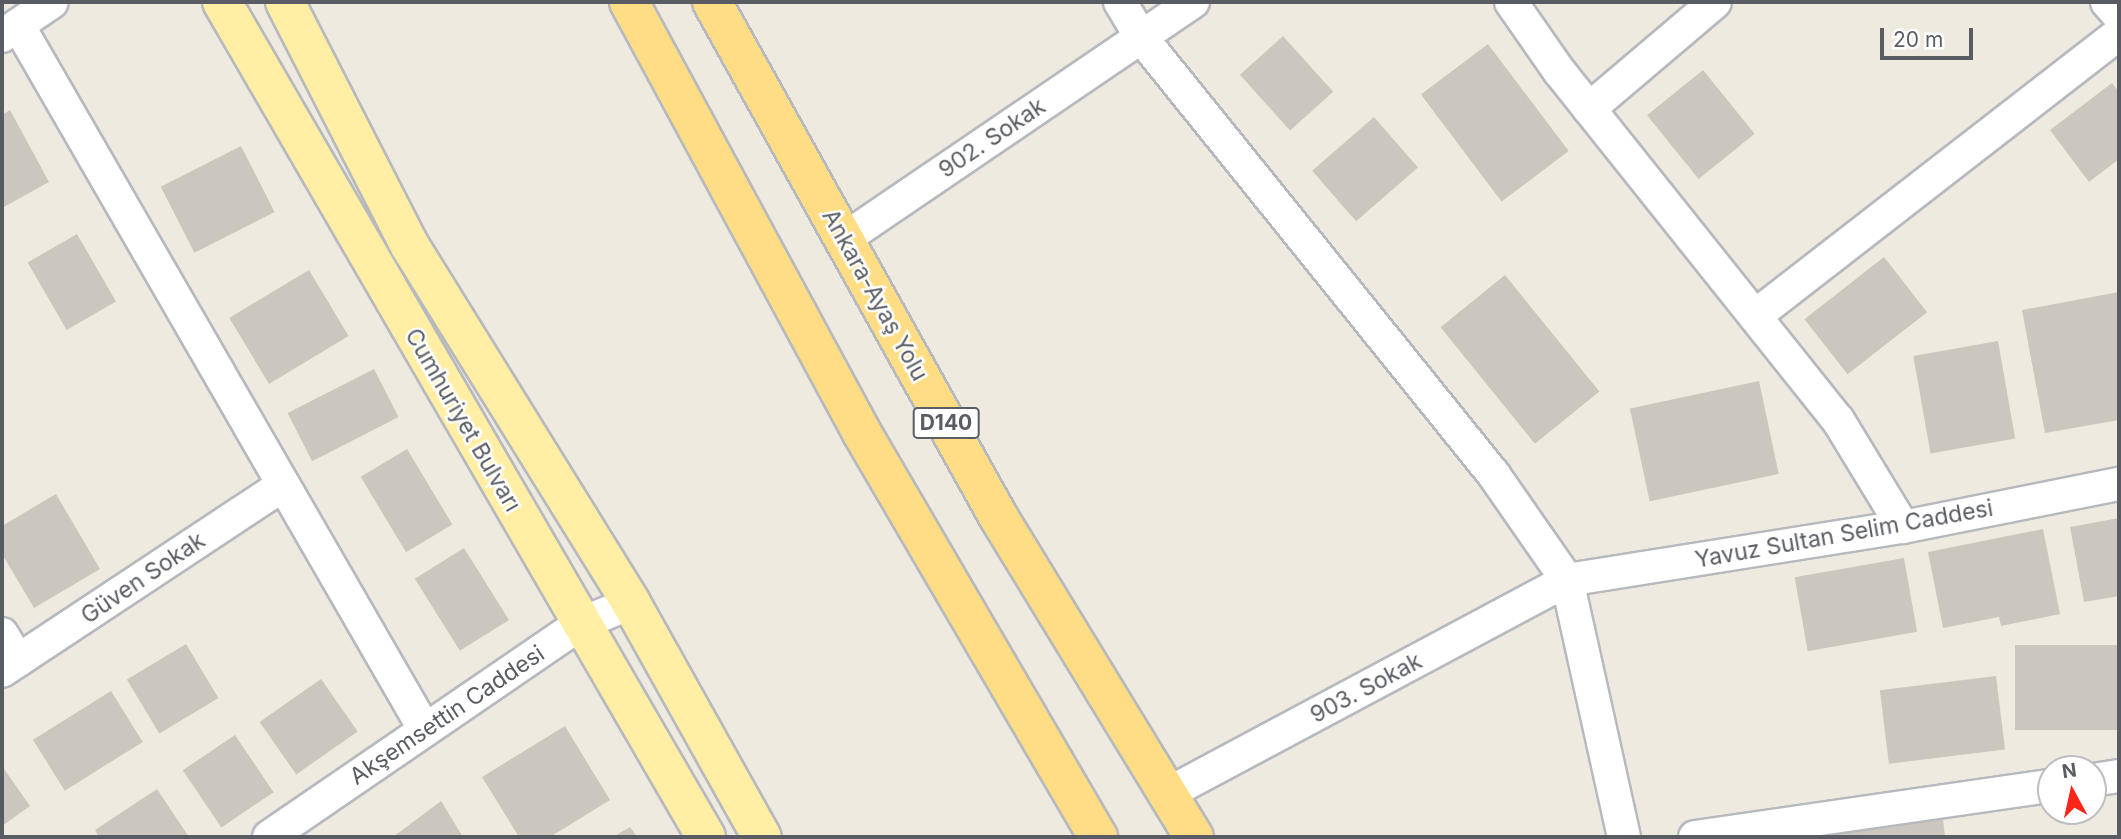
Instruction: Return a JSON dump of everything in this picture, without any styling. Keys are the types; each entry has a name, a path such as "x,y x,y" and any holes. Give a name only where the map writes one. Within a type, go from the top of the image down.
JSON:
{"highway":[{"path":"629,2 862,433 1098,837"},
{"name":"Ankara-Ayaş Yolu","path":"712,2 998,516 1165,795 1194,837"}],"main road":[{"name":"Cumhuriyet Bulvarı","path":"222,2 580,624 706,837"},
{"name":"Cumhuriyet Bulvarı","path":"285,2 410,246 631,603 762,837"}],"street":[{"path":"52,2 10,30 283,485 425,730"},
{"path":"1119,2 1141,37 1494,475 1567,580 1624,837"},
{"name":"902. Sokak","path":"844,239 1193,2"},
{"path":"1511,2 1590,109 1838,420 1903,527"},
{"path":"1590,109 1715,2"},
{"path":"2107,2 2119,16"},
{"path":"1755,316 2119,34"},
{"name":"Yavuz Sultan Selim Caddesi","path":"1567,580 1903,527 2119,484"},
{"name":"Güven Sokak","path":"10,666 283,485"},
{"name":"903. Sokak","path":"1165,795 1567,580"},
{"name":"Akşemsettin Caddesi","path":"270,837 580,624 631,603"},
{"path":"2,634 10,666"},
{"path":"1695,837 2037,788"}],"building":[{"path":"1283,36 1333,92 1290,131 1240,75"},
{"path":"1488,44 1569,151 1502,202 1421,95"},
{"path":"1703,70 1755,134 1699,179 1647,115"},
{"path":"2112,83 2119,92 2119,159 2089,182 2050,130"},
{"path":"10,110 49,182 2,208 2,115"},
{"path":"1374,117 1418,168 1356,221 1312,171"},
{"path":"241,146 275,212 194,253 161,187"},
{"path":"77,234 116,302 67,330 28,262"},
{"path":"1884,257 1927,312 1848,374 1804,319"},
{"path":"309,270 349,336 269,384 229,318"},
{"path":"1505,275 1599,392 1535,444 1440,327"},
{"path":"2119,292 2119,420 2045,433 2022,310"},
{"path":"1998,341 2015,438 1930,453 1913,356"},
{"path":"374,369 399,417 312,461 288,413"},
{"path":"1759,381 1779,474 1650,501 1630,408"},
{"path":"407,449 452,524 406,552 361,477"},
{"path":"56,494 100,569 34,608 2,554 2,526"},
{"path":"2119,518 2119,596 2084,602 2070,527"},
{"path":"2043,529 2060,614 2001,626 1999,617 1943,628 1928,552"},
{"path":"464,548 509,620 460,651 415,579"},
{"path":"1904,558 1917,632 1808,651 1795,577"},
{"path":"186,644 218,698 159,734 127,680"},
{"path":"2015,645 2119,645 2119,730 2015,730"},
{"path":"1996,676 2005,749 1889,764 1880,690"},
{"path":"321,679 358,731 296,774 260,722"},
{"path":"111,691 143,742 65,791 33,740"},
{"path":"565,726 610,800 550,837 519,837 482,777"},
{"path":"235,735 274,792 221,827 183,770"},
{"path":"2,766 30,806 2,826"},
{"path":"157,789 189,837 99,837 95,830"},
{"path":"441,801 463,837 393,837"},
{"path":"1943,819 1945,837 1837,837 1836,834"},
{"path":"630,827 637,837 613,837"}]}
